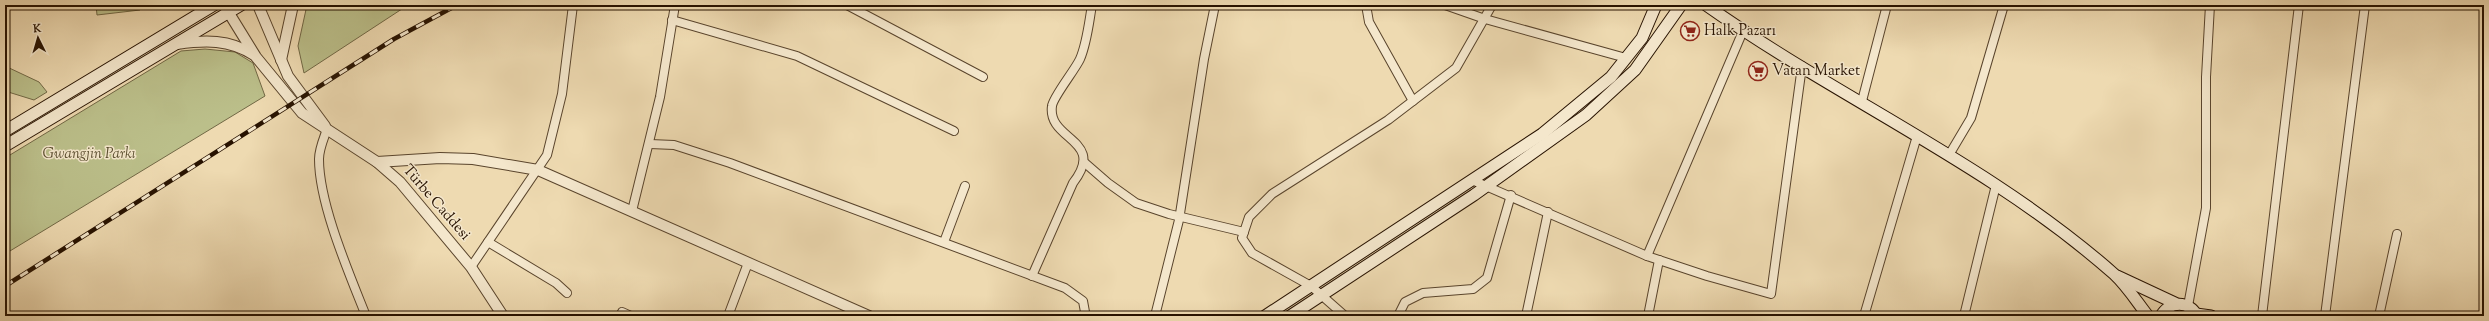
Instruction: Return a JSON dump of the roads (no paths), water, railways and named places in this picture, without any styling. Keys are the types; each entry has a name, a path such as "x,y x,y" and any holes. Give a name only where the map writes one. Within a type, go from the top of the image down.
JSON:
{"main road":[{"path":"5,131 214,5"},
{"path":"5,146 175,44 226,9 241,5"},
{"path":"1265,316 1542,134 1611,77 1642,38 1656,5"},
{"path":"1290,316 1488,185 1586,115 1629,75 1682,5"},
{"path":"1706,5 1742,31 1862,101 2015,196 2115,275 2148,316"},
{"path":"2115,275 2190,310 2211,316"},
{"path":"2161,316 2167,308 2190,310"}],"street":[{"name":"Türbe Caddesi","path":"258,5 281,60 294,86 327,129"},
{"path":"281,60 293,5"},
{"path":"471,267 507,211 548,155 562,94 573,5"},
{"path":"632,211 650,144 675,5"},
{"path":"847,5 983,77"},
{"path":"1032,276 1073,183 1085,163 1084,154 1056,122 1052,114 1052,104 1081,58 1092,5"},
{"path":"1154,316 1180,216 1204,59 1215,5"},
{"path":"1366,5 1369,22 1413,101"},
{"path":"1445,5 1485,19 1626,58"},
{"path":"1345,316 1323,294 1252,253 1242,238 1249,217 1272,194 1388,120 1456,68 1492,5"},
{"path":"1862,101 1887,5"},
{"path":"1949,155 1971,118 2004,5"},
{"path":"2190,310 2206,208 2206,77 2210,5"},
{"path":"2262,316 2299,5"},
{"path":"2325,316 2365,5"},
{"name":"Türbe Caddesi","path":"226,9 256,56 302,113 377,162 408,191 471,267 503,316"},
{"path":"672,20 797,56 954,131"},
{"path":"1647,256 1742,31"},
{"name":"Türbe Caddesi","path":"175,44 202,40 220,41 235,44 256,56"},
{"path":"1472,180 1488,185 1647,256 1772,294 1802,66"},
{"path":"327,129 319,157 321,183 347,270 366,316"},
{"path":"1864,316 1918,136"},
{"path":"650,144 674,145 730,163 1065,288 1083,301 1085,312 1083,316"},
{"path":"377,162 440,158 473,159 538,170 869,316"},
{"path":"1085,163 1108,184 1136,203 1169,214 1244,232"},
{"path":"1964,316 1996,185"},
{"path":"944,242 965,186"},
{"path":"1398,316 1405,302 1423,293 1473,289 1487,278 1511,196"},
{"path":"1526,316 1548,212"},
{"path":"2379,316 2397,234"},
{"path":"488,242 556,283 567,293"},
{"path":"1648,316 1659,260"},
{"path":"728,316 748,263"},
{"path":"622,312 631,316"}],"railway":[{"path":"5,286 394,39 457,5"}],"place":[{"name":"Halk Pazarı","path":"1690,31"},
{"name":"Vatan Market","path":"1758,71"}],"park label":[{"name":"Gwangjin Parkı","path":"89,154"}]}
